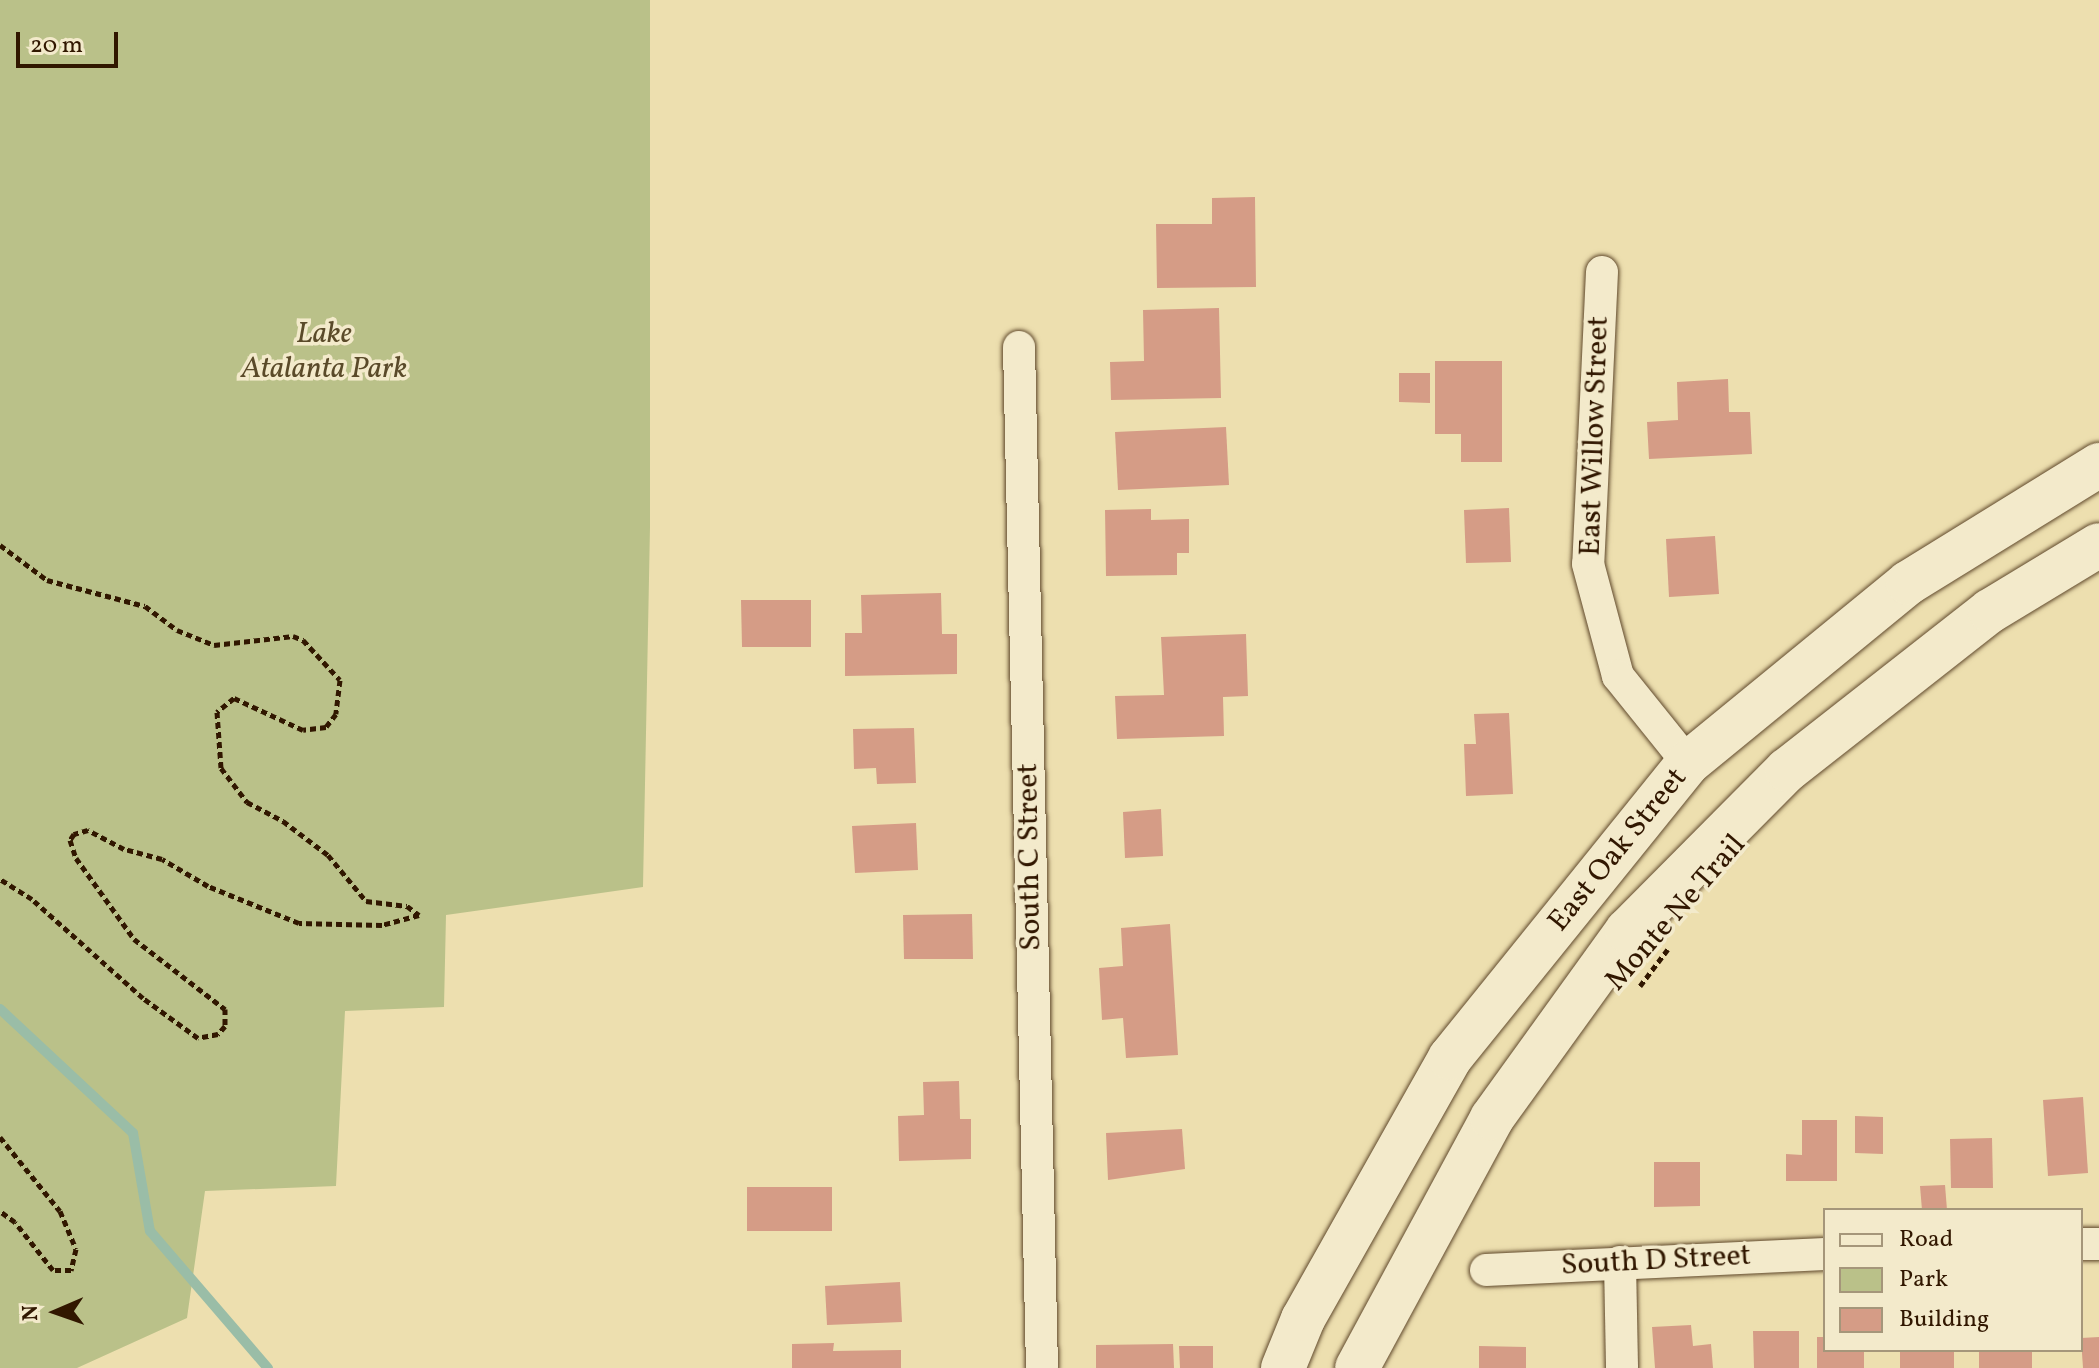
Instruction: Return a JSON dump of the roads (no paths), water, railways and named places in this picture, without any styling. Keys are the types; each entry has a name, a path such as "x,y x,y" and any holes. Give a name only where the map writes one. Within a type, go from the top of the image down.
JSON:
{"street":[{"name":"East Willow Street","path":"1602,272 1588,564 1618,676 1688,763"},
{"name":"South C Street","path":"1019,347 1042,1368"},
{"name":"East Oak Street","path":"1283,1368 1303,1319 1450,1058 1688,763 1908,583 2099,465"},
{"name":"East Oak Street","path":"1357,1368 1492,1118 1627,931 1787,770 1990,611 2099,545"},
{"name":"South D Street","path":"1486,1270 1823,1254"},
{"path":"1620,1262 1622,1368"}],"waterway":[{"path":"0,1009 133,1133 150,1231 268,1368"}],"park label":[{"name":"Lake Atalanta Park","path":"324,351"}]}
